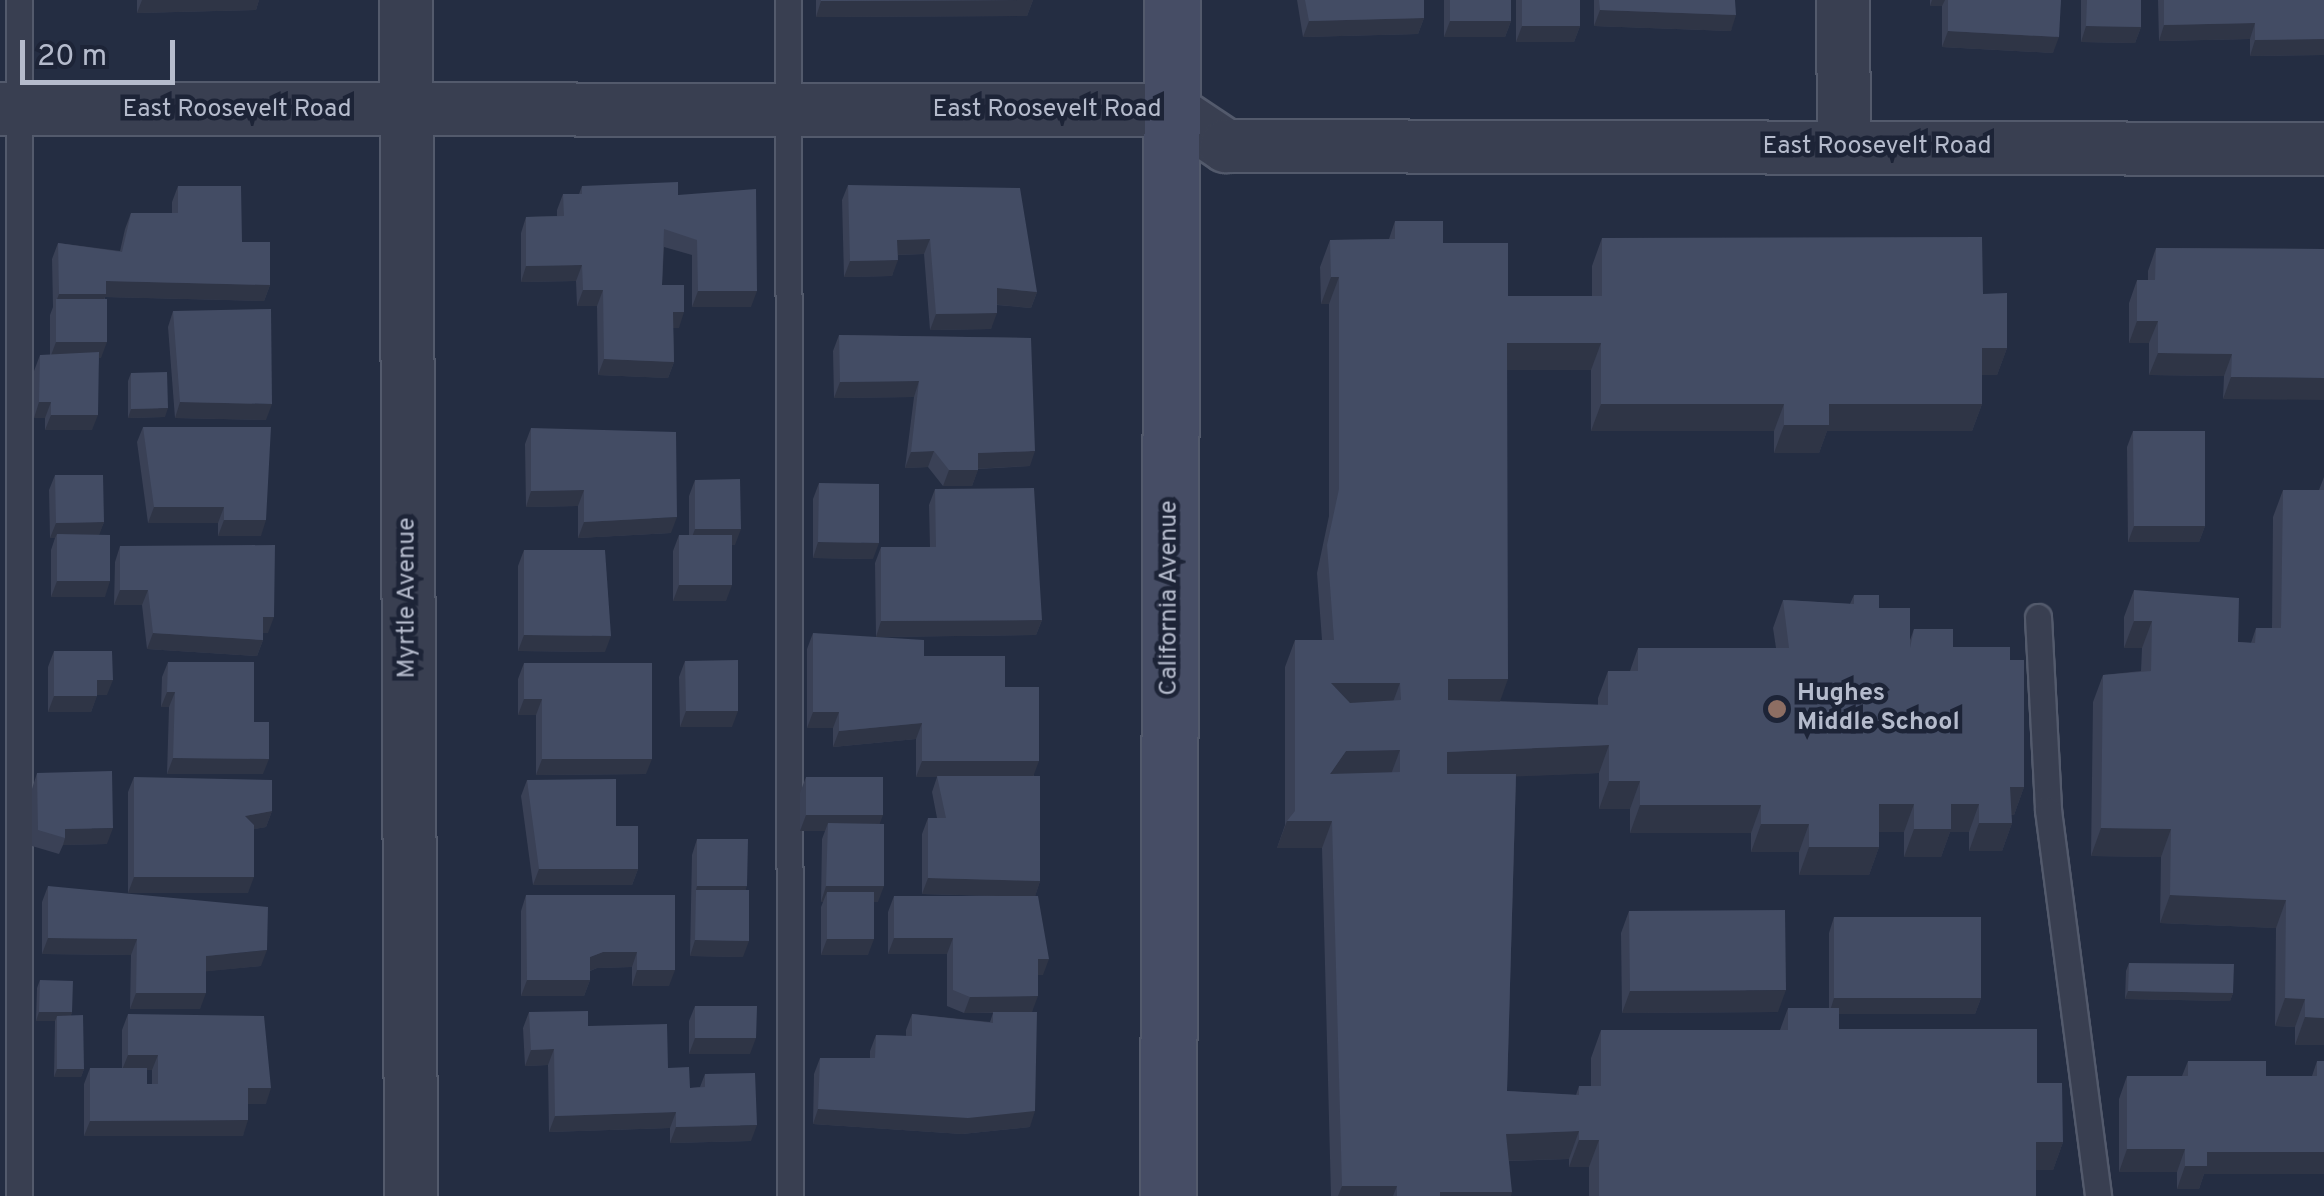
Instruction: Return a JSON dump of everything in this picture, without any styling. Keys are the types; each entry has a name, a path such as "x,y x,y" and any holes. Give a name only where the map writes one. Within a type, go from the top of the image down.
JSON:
{"street":[{"name":"Myrtle Avenue","path":"406,0 411,1196"},
{"name":"California Avenue","path":"1168,1196 1172,0"},
{"path":"1844,0 1844,147"},
{"name":"East Roosevelt Road","path":"10,110 1172,110 1226,146 2324,149"}],"lane":[{"path":"19,0 10,110 19,1196"},
{"path":"788,0 790,1196"},
{"path":"2038,618 2047,794 2098,1196"}],"building":[{"path":"821,0 1033,0 821,1"},
{"path":"1305,0 1424,0 1424,18 1309,21"},
{"path":"1450,0 1511,0 1511,21 1450,21"},
{"path":"1522,0 1580,0 1580,26 1522,26"},
{"path":"1599,0 1735,0 1736,15 1600,10"},
{"path":"1948,0 2061,0 2059,37 1948,31"},
{"path":"2087,0 2141,0 2141,27 2086,26"},
{"path":"2164,0 2324,0 2324,39 2255,40 2255,23 2164,25"},
{"path":"678,182 678,195 756,189 757,291 698,291 697,240 664,229 662,285 684,285 684,312 673,312 674,362 604,359 603,290 583,290 582,265 526,266 526,217 564,216 563,194 582,194 582,186"},
{"path":"848,185 1020,188 1037,292 997,288 997,313 936,314 930,239 897,240 898,260 850,261"},
{"path":"178,186 241,186 242,242 270,242 270,285 106,281 106,294 59,294 58,243 122,252 131,213 178,213"},
{"path":"1395,221 1443,221 1443,243 1508,243 1508,296 1602,296 1602,238 1982,237 1983,294 2007,293 2007,348 1982,348 1982,404 1829,404 1829,425 1784,425 1784,404 1601,404 1601,343 1507,343 1508,679 1448,679 1448,700 1608,705 1608,671 1638,671 1638,648 1789,648 1783,600 1854,604 1854,595 1879,595 1879,608 1910,608 1910,648 1914,629 1953,629 1953,647 2010,647 2010,660 2024,660 2024,787 2010,787 2012,823 1979,823 1979,804 1951,804 1951,829 1914,829 1914,804 1879,804 1879,847 1809,847 1809,824 1761,824 1761,805 1640,805 1640,781 1609,781 1609,745 1447,752 1447,774 1516,774 1507,1091 1579,1095 1579,1086 1601,1086 1601,1030 1788,1030 1788,1008 1839,1008 1839,1029 2037,1029 2037,1083 2062,1083 2063,1142 2036,1142 2036,1196 1599,1196 1599,1140 1579,1140 1579,1131 1506,1134 1512,1192 1397,1196 1397,1186 1342,1186 1332,821 1287,821 1295,811 1295,640 1334,640 1327,545 1339,489 1339,277 1331,277 1330,240 1395,239","holes":["1331,683 1400,683 1401,700 1350,703","1400,750 1400,772 1330,774 1346,751"]},
{"path":"2156,248 2324,249 2324,378 2231,377 2232,354 2158,353 2158,321 2137,321 2137,280 2155,280"},
{"path":"56,299 107,299 107,342 56,342"},
{"path":"271,309 272,404 180,402 173,311"},
{"path":"839,335 1031,338 1035,451 978,453 978,470 949,470 934,451 911,452 919,381 840,382"},
{"path":"99,352 98,415 51,415 51,402 39,402 40,355"},
{"path":"167,372 168,408 131,409 131,373"},
{"path":"143,427 271,427 266,520 224,520 224,507 154,507"},
{"path":"531,428 676,432 677,517 584,522 584,490 531,491"},
{"path":"2133,431 2205,431 2205,526 2134,526"},
{"path":"55,475 103,475 104,522 56,523"},
{"path":"740,479 741,529 695,529 695,480"},
{"path":"819,483 879,484 879,543 818,542"},
{"path":"1034,488 1042,620 881,621 881,547 936,547 935,489"},
{"path":"2283,490 2324,490 2324,1018 2305,1017 2305,999 2285,998 2286,900 2170,895 2171,829 2101,828 2103,675 2151,671 2152,621 2134,621 2134,590 2239,598 2238,642 2255,643 2256,628 2281,628"},
{"path":"57,534 110,535 110,581 57,581"},
{"path":"679,535 732,535 732,585 679,585"},
{"path":"275,545 274,617 263,617 263,640 153,633 148,590 120,590 120,546"},
{"path":"524,550 605,550 611,636 524,635"},
{"path":"813,633 924,640 924,656 1005,656 1005,687 1039,687 1039,761 922,761 922,723 839,731 839,712 813,712"},
{"path":"54,651 112,651 113,680 97,680 97,696 54,696"},
{"path":"738,660 738,711 686,711 685,661"},
{"path":"168,662 254,662 254,722 269,722 269,759 173,758 175,692 167,692"},
{"path":"524,663 652,663 652,759 542,759 542,699 524,699"},
{"path":"112,771 113,828 65,829 65,838 38,830 37,773"},
{"path":"937,776 1040,776 1040,881 928,878 928,818 946,818"},
{"path":"134,777 272,780 272,811 245,816 254,825 254,877 134,877"},
{"path":"806,777 883,777 883,815 806,815"},
{"path":"616,779 616,826 638,826 638,869 539,869 527,780"},
{"path":"828,823 884,824 884,886 826,886"},
{"path":"697,839 748,839 747,886 697,886"},
{"path":"48,886 268,907 267,950 206,956 206,993 136,993 137,939 48,938"},
{"path":"696,890 749,890 749,941 695,940"},
{"path":"827,892 874,892 874,939 827,939"},
{"path":"526,895 675,895 675,970 637,970 637,952 603,952 590,957 590,980 527,980"},
{"path":"894,896 1038,896 1049,959 1038,959 1038,996 970,997 953,990 953,938 894,938"},
{"path":"1785,910 1786,990 1630,991 1629,911"},
{"path":"1834,917 1981,917 1981,998 1834,998"},
{"path":"2129,963 2234,964 2233,993 2128,991"},
{"path":"40,980 73,981 72,1012 39,1012"},
{"path":"695,1006 757,1006 756,1038 695,1038"},
{"path":"588,1011 588,1026 667,1024 668,1068 689,1067 690,1088 705,1087 705,1074 755,1073 757,1125 676,1127 676,1112 555,1116 554,1049 531,1050 529,1012"},
{"path":"993,1012 1037,1012 1035,1111 968,1118 818,1109 820,1058 875,1058 876,1035 912,1036 912,1014 993,1023"},
{"path":"128,1014 264,1016 271,1088 248,1088 248,1120 90,1121 90,1068 147,1068 147,1084 158,1084 158,1055 128,1055"},
{"path":"83,1015 84,1069 57,1069 57,1016"},
{"path":"2188,1061 2266,1061 2266,1076 2317,1076 2317,1061 2324,1061 2324,1152 2207,1152 2207,1166 2185,1166 2185,1149 2127,1149 2127,1076 2188,1076"}],"place":[{"name":"Hughes Middle School","path":"1777,709"}]}
